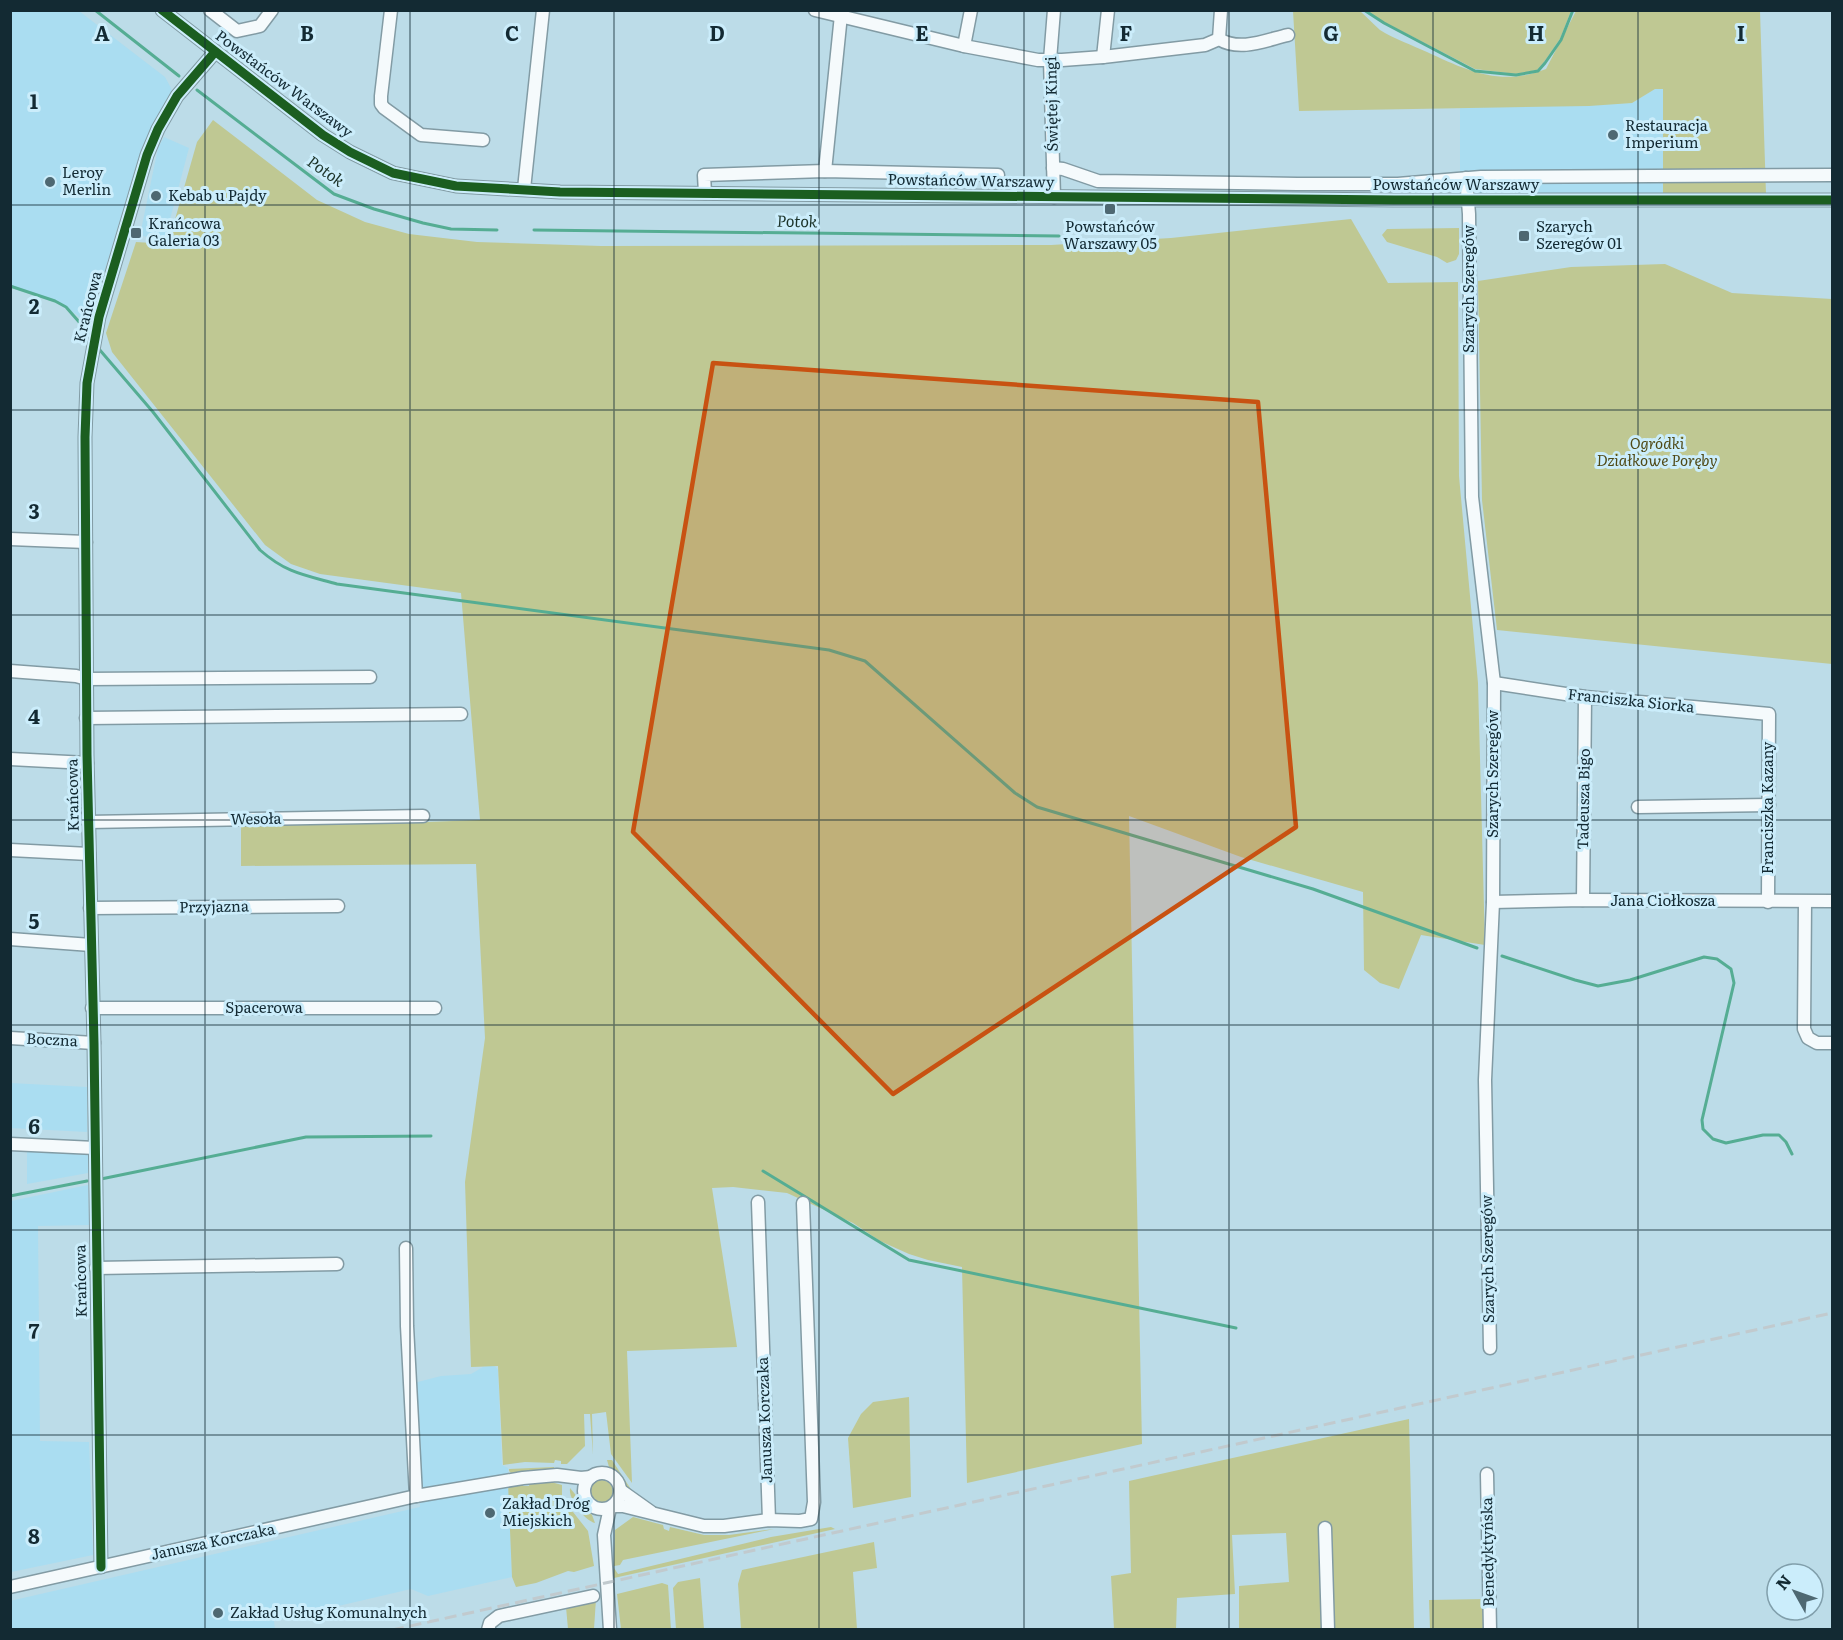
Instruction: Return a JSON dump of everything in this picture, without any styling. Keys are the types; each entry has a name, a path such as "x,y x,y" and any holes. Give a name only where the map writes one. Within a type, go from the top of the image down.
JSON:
{"street":[{"name":"Powstańców Warszawy","path":"162,10 301,119 350,152 393,172 456,186 560,192 1468,200 1833,200"},
{"path":"210,10 237,31 260,26 272,10"},
{"path":"391,10 381,104 421,135 483,140"},
{"path":"524,189 543,10"},
{"path":"815,10 964,46 1038,60 1103,57 1205,45 1219,39 1231,45 1238,45 1288,35"},
{"path":"964,46 971,10"},
{"name":"Świętej Kingi","path":"1053,10 1050,60 1054,197"},
{"path":"1103,57 1108,10"},
{"path":"1219,39 1221,10"},
{"path":"825,171 841,15"},
{"name":"Krańcowa","path":"101,1567 94,1043 87,763 85,437 87,383 99,317 136,187 158,129 177,96 214,52"},
{"path":"1053,168 1063,169 1098,181 1115,182 1398,184 1466,178 1833,175"},
{"path":"705,193 704,175 825,171 998,175"},
{"name":"Szarych Szeregów","path":"1466,178 1472,496 1494,683 1493,902 1485,1080 1490,1348"},
{"path":"10,539 86,542"},
{"path":"10,671 76,676 87,679 370,677"},
{"name":"Franciszka Siorka","path":"1494,683 1585,697 1769,714"},
{"name":"Tadeusza Bigo","path":"1583,900 1585,697"},
{"path":"87,718 461,714"},
{"name":"Franciszka Kazany","path":"1768,902 1769,714"},
{"name":"Krańcowa","path":"10,759 87,763"},
{"path":"1638,807 1769,805"},
{"name":"Wesoła","path":"88,822 423,816"},
{"path":"10,850 89,854"},
{"name":"Jana Ciołkosza","path":"1493,902 1583,900 1833,902"},
{"path":"1805,902 1804,1029 1808,1038 1817,1043 1833,1043"},
{"name":"Przyjazna","path":"90,908 338,906"},
{"path":"10,939 91,945"},
{"name":"Spacerowa","path":"92,1008 435,1008"},
{"name":"Boczna","path":"10,1038 94,1043"},
{"path":"10,1144 95,1148"},
{"name":"Janusza Korczaka","path":"758,1202 769,1520"},
{"path":"592,1507 601,1510 623,1506 704,1526 811,1519 814,1502 803,1203"},
{"path":"406,1248 407,1326 416,1496"},
{"name":"Krańcowa","path":"96,1268 337,1264"},
{"path":"604,1535 592,1507 586,1501 584,1492 585,1484 591,1477 603,1473 612,1476 618,1482 620,1490 619,1499 611,1507 604,1535 610,1629"},
{"name":"Benedyktyńska","path":"1487,1474 1490,1629"},
{"name":"Janusza Korczaka","path":"542,1476 584,1492"},
{"name":"Janusza Korczaka","path":"10,1587 416,1496 542,1476 591,1477"},
{"path":"620,1490 652,1512"},
{"path":"1325,1528 1328,1629"},
{"path":"488,1629 490,1623 499,1616 593,1596"}],"highlighted area":[{"path":"713,363 1258,402 1296,827 893,1094 633,832"}],"shaded area":[{"path":"10,11 79,11 165,77 172,92 142,147 88,326 77,315 55,301 11,286"},
{"path":"1655,89 1664,89 1663,194 1460,194 1460,107 1632,103"},
{"path":"164,137 189,148 164,242 140,235 158,148"},
{"path":"10,1083 87,1087 87,1132 11,1128"},
{"path":"27,1151 88,1155 88,1173 27,1184"},
{"path":"88,1185 89,1225 38,1226 40,1441 89,1442 93,1555 11,1572 11,1201"},
{"path":"494,1365 498,1370 502,1465 508,1468 512,1577 428,1596 411,1589 274,1621 275,1630 11,1629 10,1601 420,1507 414,1383 441,1376 471,1374 483,1367"}],"green space":[{"path":"1344,10 1344,12 1360,11 1385,33 1457,65 1499,77 1514,77 1546,69 1576,11 1760,11 1766,194 1663,194 1663,89 1655,89 1632,103 1589,106 1299,111 1293,11"},
{"path":"1367,11 1571,11 1560,39 1544,62 1537,70 1516,74 1475,69"},
{"path":"213,120 317,200 365,222 409,234 477,242 601,246 1051,245 1171,238 1351,219 1388,283 1458,282 1459,476 1478,683 1485,945 1421,935 1399,989 1380,983 1364,970 1363,892 1241,857 1129,816 1142,1444 967,1483 962,1267 909,1254 880,1241 853,1223 787,1193 733,1187 712,1188 737,1347 627,1351 632,1483 611,1454 606,1412 592,1414 593,1455 590,1414 584,1414 585,1446 567,1464 561,1464 561,1461 555,1460 554,1463 525,1462 503,1465 498,1366 471,1367 465,1182 485,1038 476,864 241,866 241,824 372,824 480,820 461,593 320,574 291,564 265,545 112,352 106,333 136,242 168,244 197,142"},
{"path":"1459,228 1459,254 1456,260 1447,263 1437,257 1387,242 1382,235 1387,229"},
{"name":"Ogródki Działkowe Poręby","path":"1665,264 1732,293 1832,299 1832,664 1497,630 1482,500 1478,281 1571,267"},
{"path":"909,1397 911,1497 853,1508 848,1438 861,1414 873,1402"},
{"path":"1409,1419 1414,1629 1239,1629 1239,1586 1289,1582 1286,1533 1232,1535 1235,1594 1177,1598 1176,1629 1114,1629 1111,1576 1131,1573 1129,1481"},
{"path":"607,1460 612,1460 634,1494 624,1489 618,1476 609,1467"},
{"path":"554,1467 554,1470 511,1473 509,1471 509,1469"},
{"path":"601,1480 610,1483 613,1492 610,1501 601,1504 592,1501 589,1492 592,1483"},
{"path":"530,1481 562,1485 562,1498 588,1531 594,1566 574,1572 568,1571 536,1583 516,1587 512,1577 508,1483 523,1483 523,1486 529,1486"},
{"path":"570,1488 592,1515 595,1523 578,1509"},
{"path":"633,1517 663,1525 664,1529 669,1531 670,1527 704,1535 729,1535 774,1529 623,1560 620,1565 614,1566 615,1530"},
{"path":"831,1527 835,1529 614,1578 614,1568 618,1574 771,1537"},
{"path":"874,1542 877,1568 853,1572 857,1629 741,1629 738,1584 742,1570"},
{"path":"700,1578 704,1629 676,1629 673,1588 678,1582"},
{"path":"662,1583 668,1585 671,1629 621,1629 617,1594"},
{"path":"596,1599 594,1629 568,1629 566,1607"},
{"path":"1485,1599 1486,1629 1430,1629 1429,1600"}],"waterway":[{"name":"Potok","path":"95,10 179,76"},
{"path":"1364,10 1475,71 1516,75 1538,71 1561,40 1573,10"},
{"name":"Potok","path":"197,90 334,194 374,209 423,223 451,229 497,230"},
{"name":"Potok","path":"534,230 1059,236"},
{"path":"10,286 66,307 87,331"},
{"path":"99,349 153,412 260,550 287,568 337,584 829,650 865,661 1015,793 1037,807 1313,889 1477,948"},
{"path":"1502,956 1598,986 1630,980 1704,957 1717,959 1731,969 1734,983 1702,1120 1703,1129 1713,1139 1726,1143 1763,1135 1779,1135 1786,1142 1792,1154"},
{"path":"101,1179 306,1137 431,1136"},
{"path":"763,1171 909,1260 1236,1328"},
{"path":"10,1196 87,1181"}],"railway":[{"path":"392,1630 1832,1313"}],"cycle path":[{"path":"162,10 323,135 350,152 393,173 456,186 560,192 1394,200 1832,200"},
{"path":"101,1567 94,1043 87,755 85,437 87,383 99,317 147,155 158,129 177,96 215,52"}],"place":[{"name":"Restauracja Imperium","path":"1613,135"},
{"name":"Leroy Merlin","path":"50,182"},
{"name":"Kebab u Pajdy","path":"156,196"},
{"name":"Powstańców Warszawy 05","path":"1110,209"},
{"name":"Krańcowa Galeria 03","path":"136,233"},
{"name":"Szarych Szeregów 01","path":"1524,236"},
{"name":"Zakład Dróg Miejskich","path":"490,1513"},
{"name":"Zakład Usług Komunalnych","path":"218,1613"}]}
